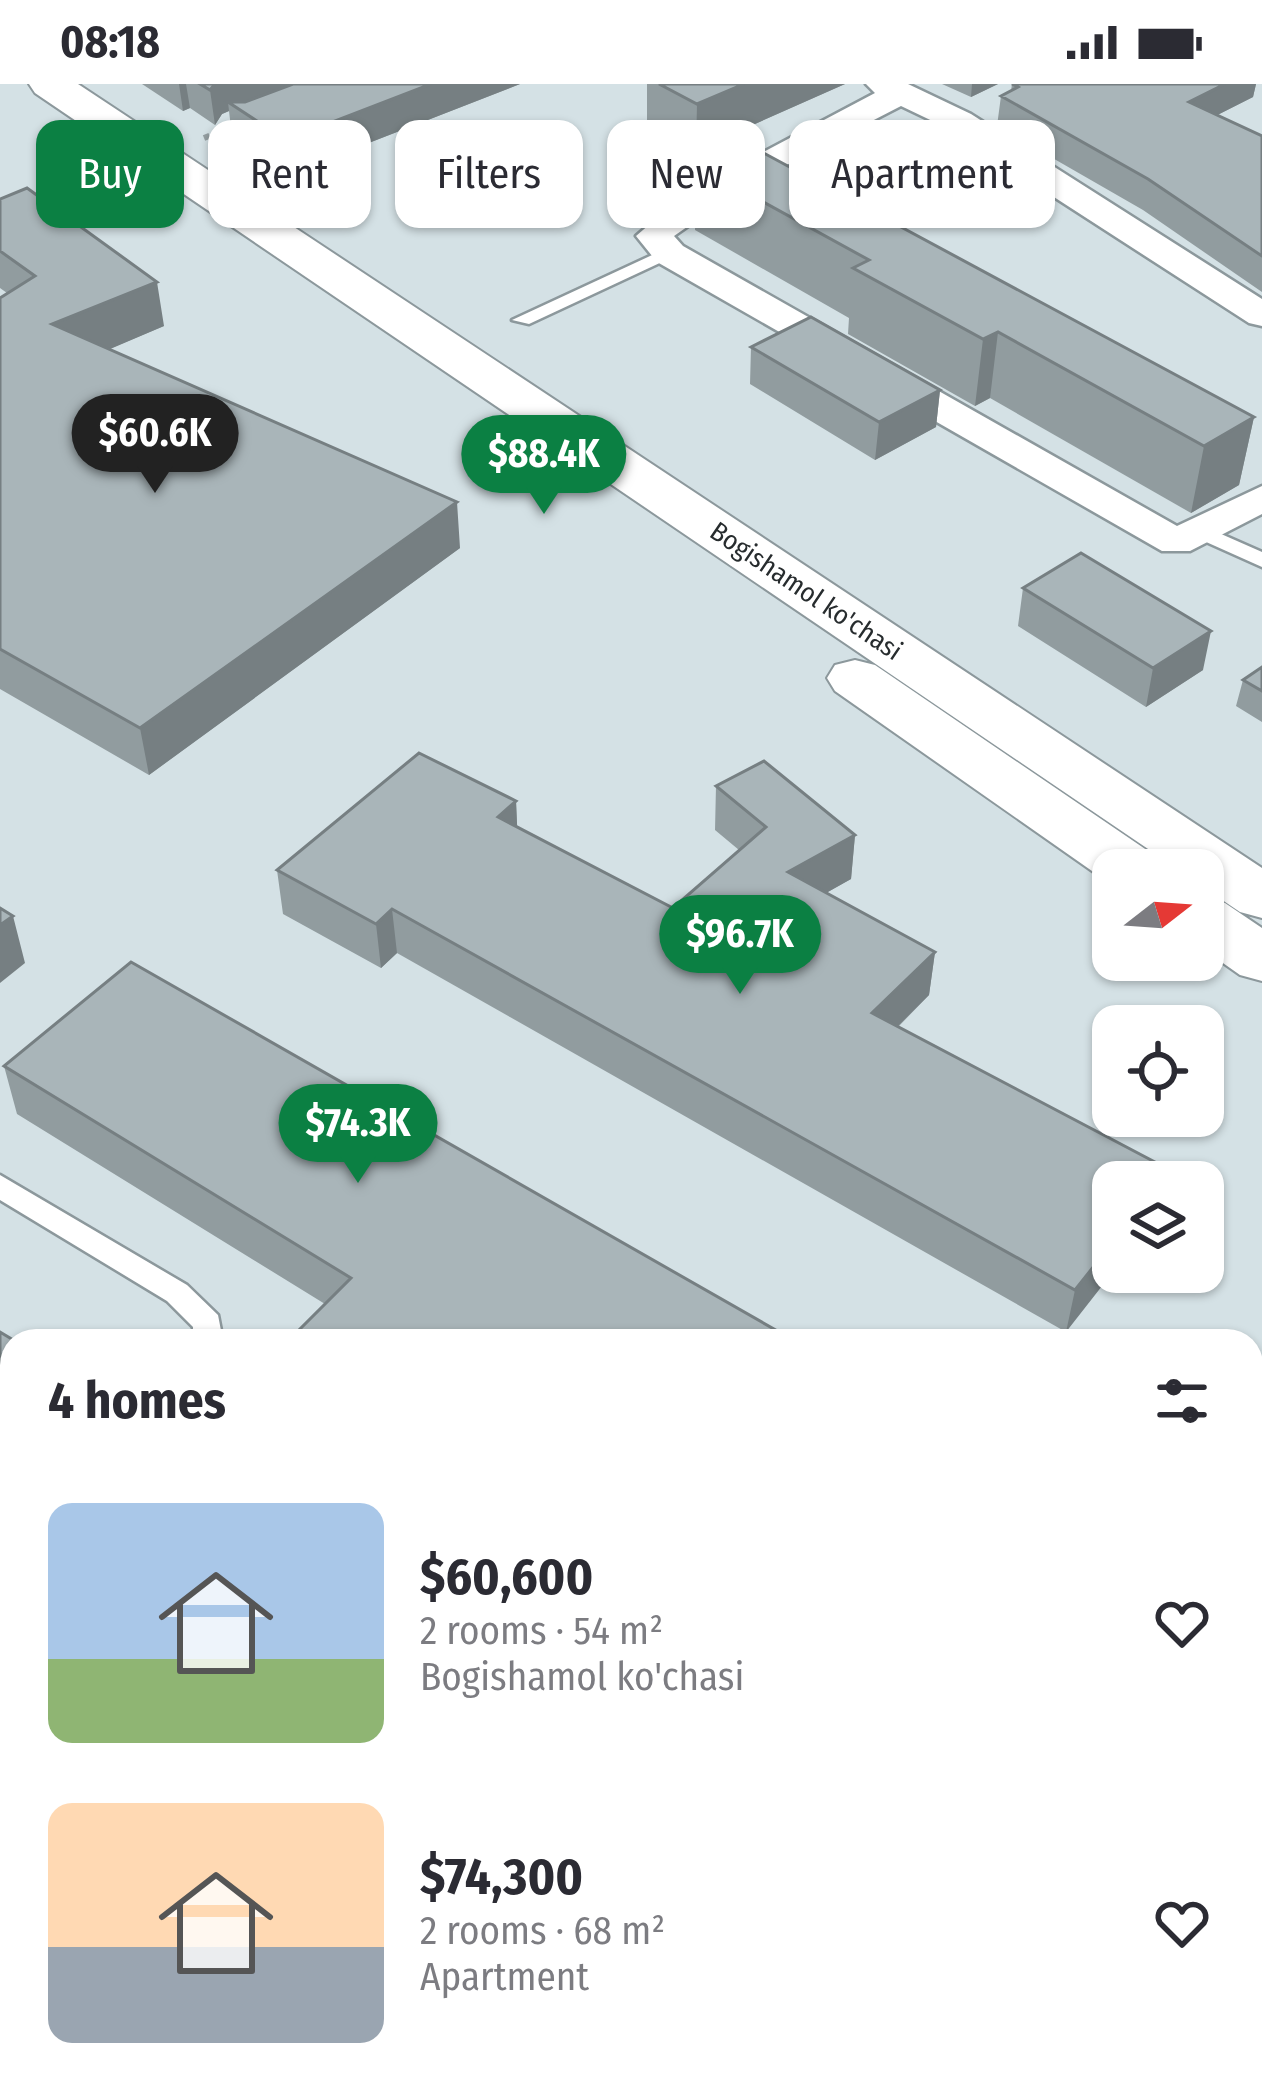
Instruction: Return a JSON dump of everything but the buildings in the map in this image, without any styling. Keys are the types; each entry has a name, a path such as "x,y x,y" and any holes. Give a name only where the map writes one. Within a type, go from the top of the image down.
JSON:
{"main road":[{"name":"Bogishamol ko'chasi","path":"27,87 1103,849"},
{"name":"Bogishamol ko'chasi","path":"27,87 1262,897"},
{"path":"1224,932 1262,958"}],"street":[{"path":"957,120 892,89 665,220 654,236 670,254 1176,542 1262,498"},
{"path":"961,120 996,103"},
{"path":"1055,182 1262,315"}],"lane":[{"path":"521,320 670,254"},
{"path":"1202,532 1262,560"},
{"path":"0,1186 177,1293 208,1323 208,1329"}],"path":[{"path":"192,142 208,136"}]}
